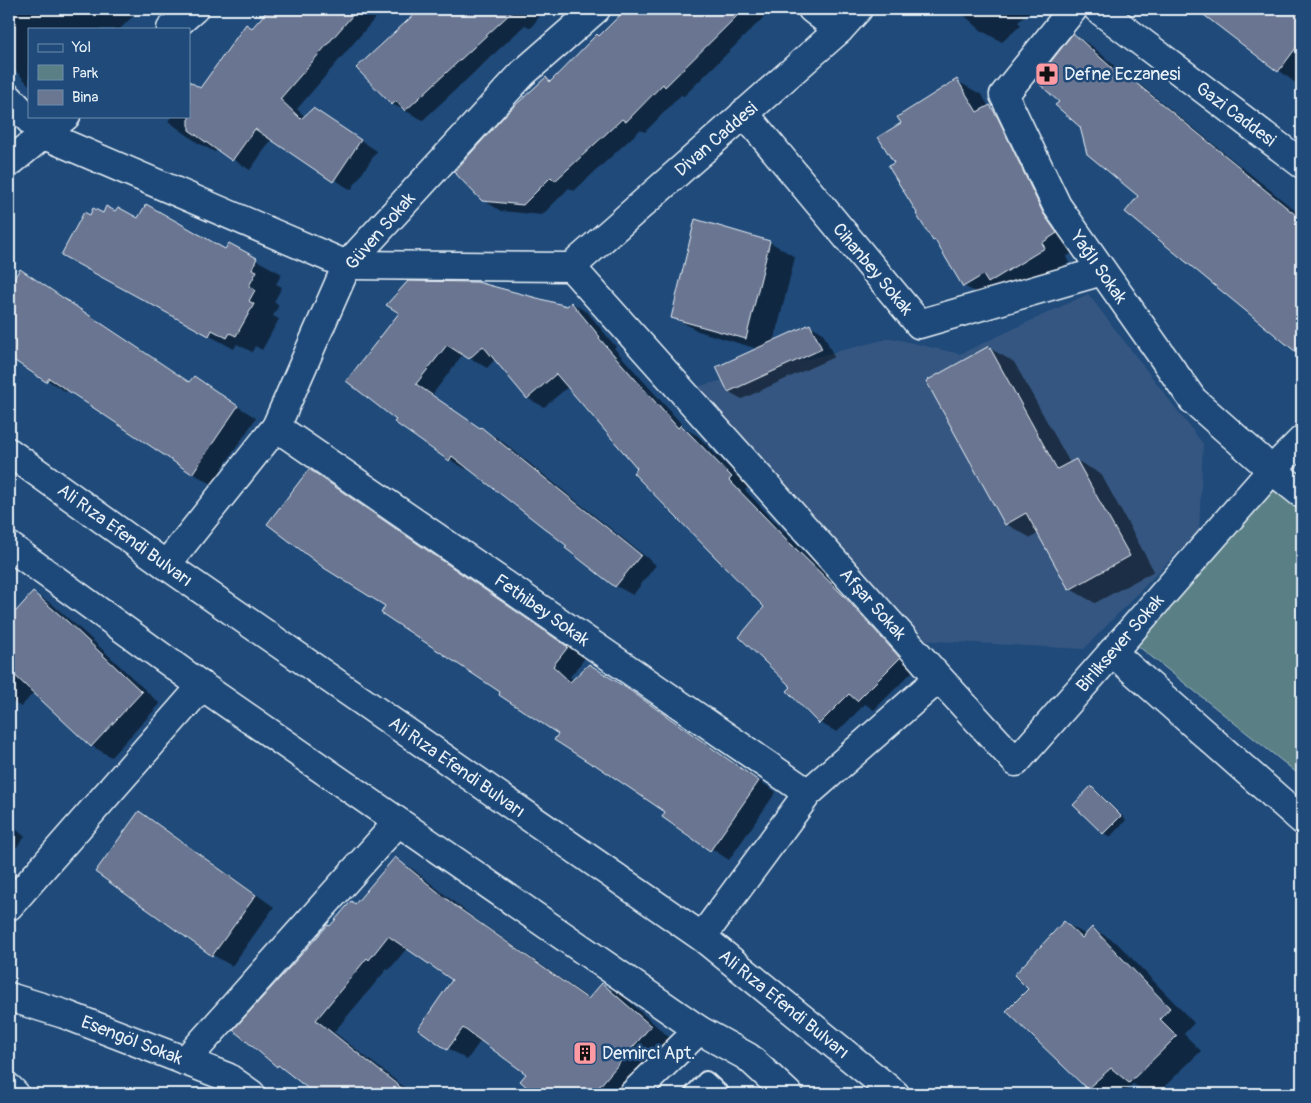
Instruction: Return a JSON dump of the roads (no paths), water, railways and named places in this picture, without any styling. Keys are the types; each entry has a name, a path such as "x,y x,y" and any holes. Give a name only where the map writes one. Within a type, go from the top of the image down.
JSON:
{"street":[{"path":"172,28 194,9"},
{"name":"Güven Sokak","path":"166,566 276,427 346,265 523,73 596,9"},
{"path":"812,9 839,30"},
{"name":"Divan Caddesi","path":"571,267 839,30 858,9"},
{"name":"Yağlı Sokak","path":"1073,9 1004,95 1057,206 1193,400 1302,494"},
{"name":"Gazi Caddesi","path":"1098,9 1302,164"},
{"path":"9,98 44,135 346,265 571,267"},
{"name":"Cihanbey Sokak","path":"744,113 919,324 1102,271"},
{"path":"9,163 64,118"},
{"path":"9,180 44,135"},
{"name":"Afşar Sokak","path":"571,267 939,678"},
{"name":"Fethibey Sokak","path":"276,427 808,793"},
{"name":"Birliksever Sokak","path":"939,678 1016,762 1272,470 1302,440"},
{"name":"Ali Rıza Efendi Bulvarı","path":"9,452 166,566 702,938 895,1094"},
{"path":"12,555 699,1030 748,1057 788,1094"},
{"path":"1112,652 1302,820"},
{"path":"702,938 808,793 939,678"},
{"path":"9,906 202,686"},
{"path":"185,1060 398,822"},
{"name":"Esengöl Sokak","path":"9,997 64,1014 185,1060 227,1077 251,1094"},
{"path":"633,1094 699,1030"},
{"path":"9,1088 15,1094"}],"lane":[{"path":"693,1094 706,1080 721,1094"}],"place":[{"name":"Defne Eczanesi","path":"1047,74"},
{"name":"Demirci Apt.","path":"585,1053"}]}
